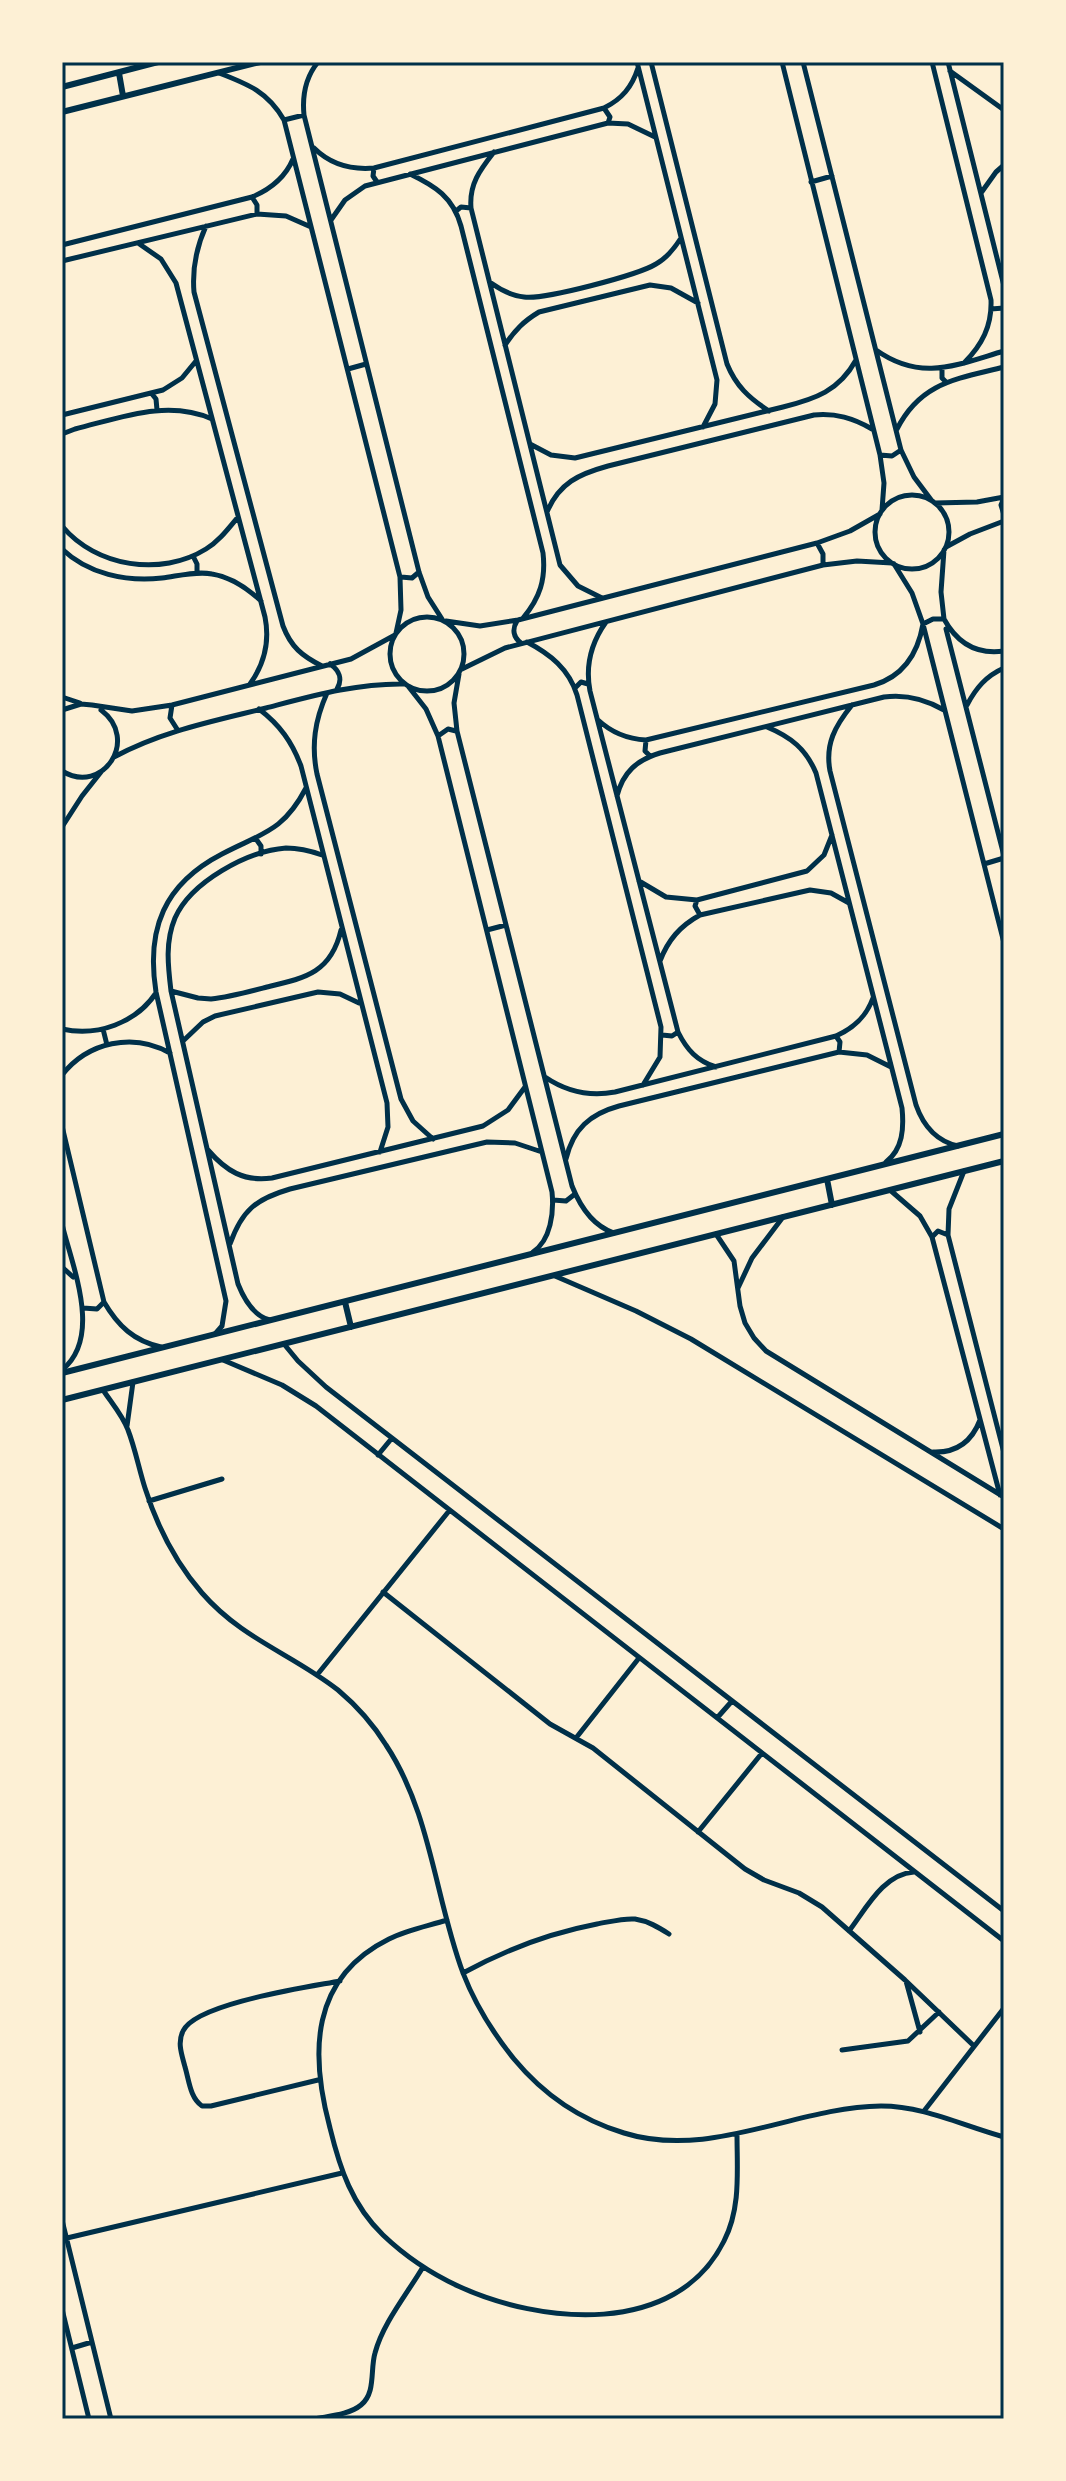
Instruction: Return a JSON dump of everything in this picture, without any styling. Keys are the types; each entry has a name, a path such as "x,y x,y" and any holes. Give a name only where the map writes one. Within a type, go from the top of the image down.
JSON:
{"street":[{"path":"62,87 158,62"},
{"path":"62,112 260,62"},
{"path":"318,62 305,84 304,115 419,572 428,597 444,620 455,628 464,647 454,703 457,731 506,925 575,1194 596,1223 615,1233"},
{"path":"651,62 727,364 738,387 769,411"},
{"path":"782,62 880,455 884,483 876,541 912,593 923,624 1004,943"},
{"path":"803,62 901,450 914,477 946,519 948,538 941,592 944,619 1004,857 984,864"},
{"path":"932,62 989,290 991,309 983,339 964,363"},
{"path":"948,62 1004,286"},
{"path":"312,145 333,163 360,169 374,168 604,108 623,96 635,78 638,65"},
{"path":"638,65 714,368 718,392 703,427"},
{"path":"950,71 1004,110"},
{"path":"119,73 123,96"},
{"path":"62,697 81,704 132,711 172,705 330,664 366,652 396,634 401,610 400,577 284,120 266,95 218,73"},
{"path":"604,108 610,117 608,123"},
{"path":"284,120 304,115"},
{"path":"331,221 345,200 365,186 608,123 638,127 656,139"},
{"path":"494,152 476,177 470,192 471,208 560,565 568,577 589,594 602,598"},
{"path":"62,245 252,197 282,178 294,158"},
{"path":"981,194 987,182 1004,165"},
{"path":"374,168 373,176 377,182"},
{"path":"410,174 440,190 456,211 543,553 543,581 539,595 520,619 514,630 515,635 556,661 575,688 662,1035 660,1057 643,1085"},
{"path":"811,182 832,176"},
{"path":"252,197 257,205 257,214"},
{"path":"456,211 464,206 471,208"},
{"path":"62,261 257,214 286,216 311,227"},
{"path":"206,226 196,252 194,292 283,626 293,647 322,666"},
{"path":"489,282 512,295 551,295 658,263 681,237"},
{"path":"138,243 161,259 180,295 268,628 266,652 250,684"},
{"path":"636,272 640,287"},
{"path":"505,345 525,321 539,312 640,287 671,288 698,303"},
{"path":"180,295 186,290 194,292"},
{"path":"551,295 555,308"},
{"path":"991,309 1004,308"},
{"path":"876,350 901,364 928,369 964,363 1004,351"},
{"path":"529,444 539,451 575,458 769,411 809,400 833,389 856,359"},
{"path":"62,415 152,394 173,385 197,361"},
{"path":"348,369 366,364"},
{"path":"714,368 722,369 727,364"},
{"path":"896,430 921,396 946,382 1004,367"},
{"path":"942,368 941,375 946,382"},
{"path":"152,394 157,410"},
{"path":"783,407 788,413 787,422"},
{"path":"62,434 157,410 186,410 213,420"},
{"path":"72,414 70,422 75,429"},
{"path":"546,512 568,481 608,466 826,414 850,418 873,430"},
{"path":"220,448 235,444"},
{"path":"880,455 892,456 901,450"},
{"path":"604,452 603,462 608,466"},
{"path":"529,1255 538,1249 545,1238 550,1226 553,1200 438,736 426,709 394,670 391,644 396,634 403,625 422,616 480,626 520,619 817,543 850,531 906,495 934,502 963,503 1004,498"},
{"path":"114,757 178,730 337,690 373,684 436,690 453,682 460,672 490,654 823,565 857,561 922,568 931,564 945,549 1004,518 1001,505 1004,498"},
{"path":"62,526 84,547 101,556 120,562 151,564 193,556 219,539 238,517"},
{"path":"817,543 823,554 823,565"},
{"path":"62,549 85,565 119,577 155,579 197,573 226,577 251,591 261,601"},
{"path":"543,553 551,554 556,550"},
{"path":"193,556 197,573"},
{"path":"400,577 412,578 419,572"},
{"path":"597,719 605,727 625,737 646,740 881,683 909,661 916,650 923,624 933,619 944,619"},
{"path":"944,619 963,644 977,651 1004,651"},
{"path":"606,622 598,633 589,658 588,684 678,1032 693,1055 716,1067"},
{"path":"268,628 276,631 283,626"},
{"path":"330,664 340,678 337,690"},
{"path":"966,706 984,680 1004,668"},
{"path":"575,688 581,682 588,684"},
{"path":"881,683 887,688 884,697"},
{"path":"327,693 315,727 315,763 401,1099 413,1121 433,1139"},
{"path":"617,797 624,776 650,756 884,697 908,696 945,711"},
{"path":"62,710 81,704"},
{"path":"62,827 82,796 114,757 118,745 112,720 92,705"},
{"path":"172,705 170,718 178,730"},
{"path":"852,705 831,737 828,760 920,1117 937,1137 947,1144 959,1146"},
{"path":"259,709 286,734 301,766 387,1103 388,1127 380,1152"},
{"path":"767,727 790,737 806,753 832,834 902,1108 902,1134 898,1147 892,1158 882,1165"},
{"path":"438,736 448,729 457,731"},
{"path":"646,740 645,751 650,756"},
{"path":"812,764 819,758 828,760"},
{"path":"301,766 307,762 315,763"},
{"path":"62,771 78,777 102,771"},
{"path":"215,1334 226,1314 224,1288 156,992 154,950 161,914 180,883 209,861 280,824 306,788"},
{"path":"638,881 666,897 697,900 807,871 824,855 832,834"},
{"path":"256,839 261,846 261,854"},
{"path":"271,1320 254,1311 238,1284 171,991 167,950 175,919 192,893 218,874 261,854 286,848 322,855"},
{"path":"619,861 632,858"},
{"path":"796,875 801,886"},
{"path":"659,961 671,939 700,915 801,886 831,893 850,906 865,904"},
{"path":"697,900 695,906 700,915"},
{"path":"487,930 506,925"},
{"path":"183,1042 203,1022 305,986 324,965 338,942 341,929"},
{"path":"154,950 167,950"},
{"path":"171,991 198,998 224,998 305,986 361,1004"},
{"path":"62,1029 103,1029 129,1018 156,992"},
{"path":"566,1160 574,1135 601,1103 643,1085 836,1036 846,1032 863,1017 873,997"},
{"path":"224,998 222,1005 228,1011"},
{"path":"103,1029 107,1045"},
{"path":"662,1035 669,1037 678,1032"},
{"path":"836,1036 840,1042 839,1052"},
{"path":"62,1075 81,1056 107,1045 142,1042 170,1053"},
{"path":"545,1077 601,1103 839,1052 867,1055 891,1068"},
{"path":"176,1078 190,1074"},
{"path":"207,1149 224,1167 247,1179 286,1175 468,1131 508,1110 526,1086"},
{"path":"387,1103 393,1104 401,1099"},
{"path":"902,1108 916,1105"},
{"path":"62,1126 104,1302 122,1328 134,1338 162,1347"},
{"path":"468,1131 472,1144"},
{"path":"62,1371 1004,1134"},
{"path":"229,1245 241,1218 250,1207 290,1189 472,1144 501,1141 542,1152"},
{"path":"62,1400 1004,1161"},
{"path":"964,1171 949,1209 948,1235 1004,1453"},
{"path":"286,1175 285,1184 290,1189"},
{"path":"827,1179 832,1205"},
{"path":"890,1190 920,1216 932,1237 1002,1496"},
{"path":"553,1200 566,1201 575,1194"},
{"path":"738,1289 752,1258 783,1217"},
{"path":"62,1224 83,1308 82,1339 77,1353 62,1371"},
{"path":"932,1237 941,1231 948,1235"},
{"path":"716,1234 734,1261 745,1323 766,1351 1002,1496"},
{"path":"62,1267 76,1280"},
{"path":"554,1275 691,1339 1004,1529"},
{"path":"224,1288 232,1289 238,1284"},
{"path":"83,1308 97,1309 104,1302"},
{"path":"345,1302 351,1327"},
{"path":"284,1344 311,1374 392,1438 1004,1911"},
{"path":"222,1360 299,1395 1004,1941"},
{"path":"127,1427 133,1382"},
{"path":"103,1390 127,1427 149,1501 180,1563 212,1604 252,1637 317,1675 352,1703 367,1718 389,1750 401,1771 421,1824 463,1973 480,2009 509,2052 538,2084 574,2111 642,2138 692,2140 737,2134 860,2107 902,2107 924,2111 1004,2137"},
{"path":"931,1452 944,1453 957,1449 967,1442 980,1419"},
{"path":"378,1455 392,1438"},
{"path":"987,1445 996,1446 1001,1442"},
{"path":"149,1501 222,1479"},
{"path":"317,1675 449,1511"},
{"path":"383,1592 550,1724 602,1755 756,1876 810,1899 905,1980 974,2046"},
{"path":"576,1738 639,1658"},
{"path":"717,1718 732,1701"},
{"path":"698,1832 762,1753"},
{"path":"849,1931 886,1884 905,1872 915,1872"},
{"path":"447,1920 403,1933 363,1956 333,1994 321,2023 318,2042 318,2080 342,2173 369,2221 423,2267 476,2294 531,2309 602,2314 635,2310 666,2300 705,2269 727,2233 737,2192 737,2134"},
{"path":"463,1973 518,1946 594,1924 637,1920 669,1934"},
{"path":"318,2080 202,2106 195,2100 180,2047 182,2033 190,2022 210,2011 341,1980"},
{"path":"905,1980 920,2032"},
{"path":"924,2111 1004,2008"},
{"path":"842,2050 901,2044 920,2032 939,2012"},
{"path":"67,2238 342,2173"},
{"path":"62,2220 111,2419"},
{"path":"314,2419 351,2411 366,2400 379,2342 423,2267"},
{"path":"62,2309 89,2419"},
{"path":"72,2348 92,2342"}]}
